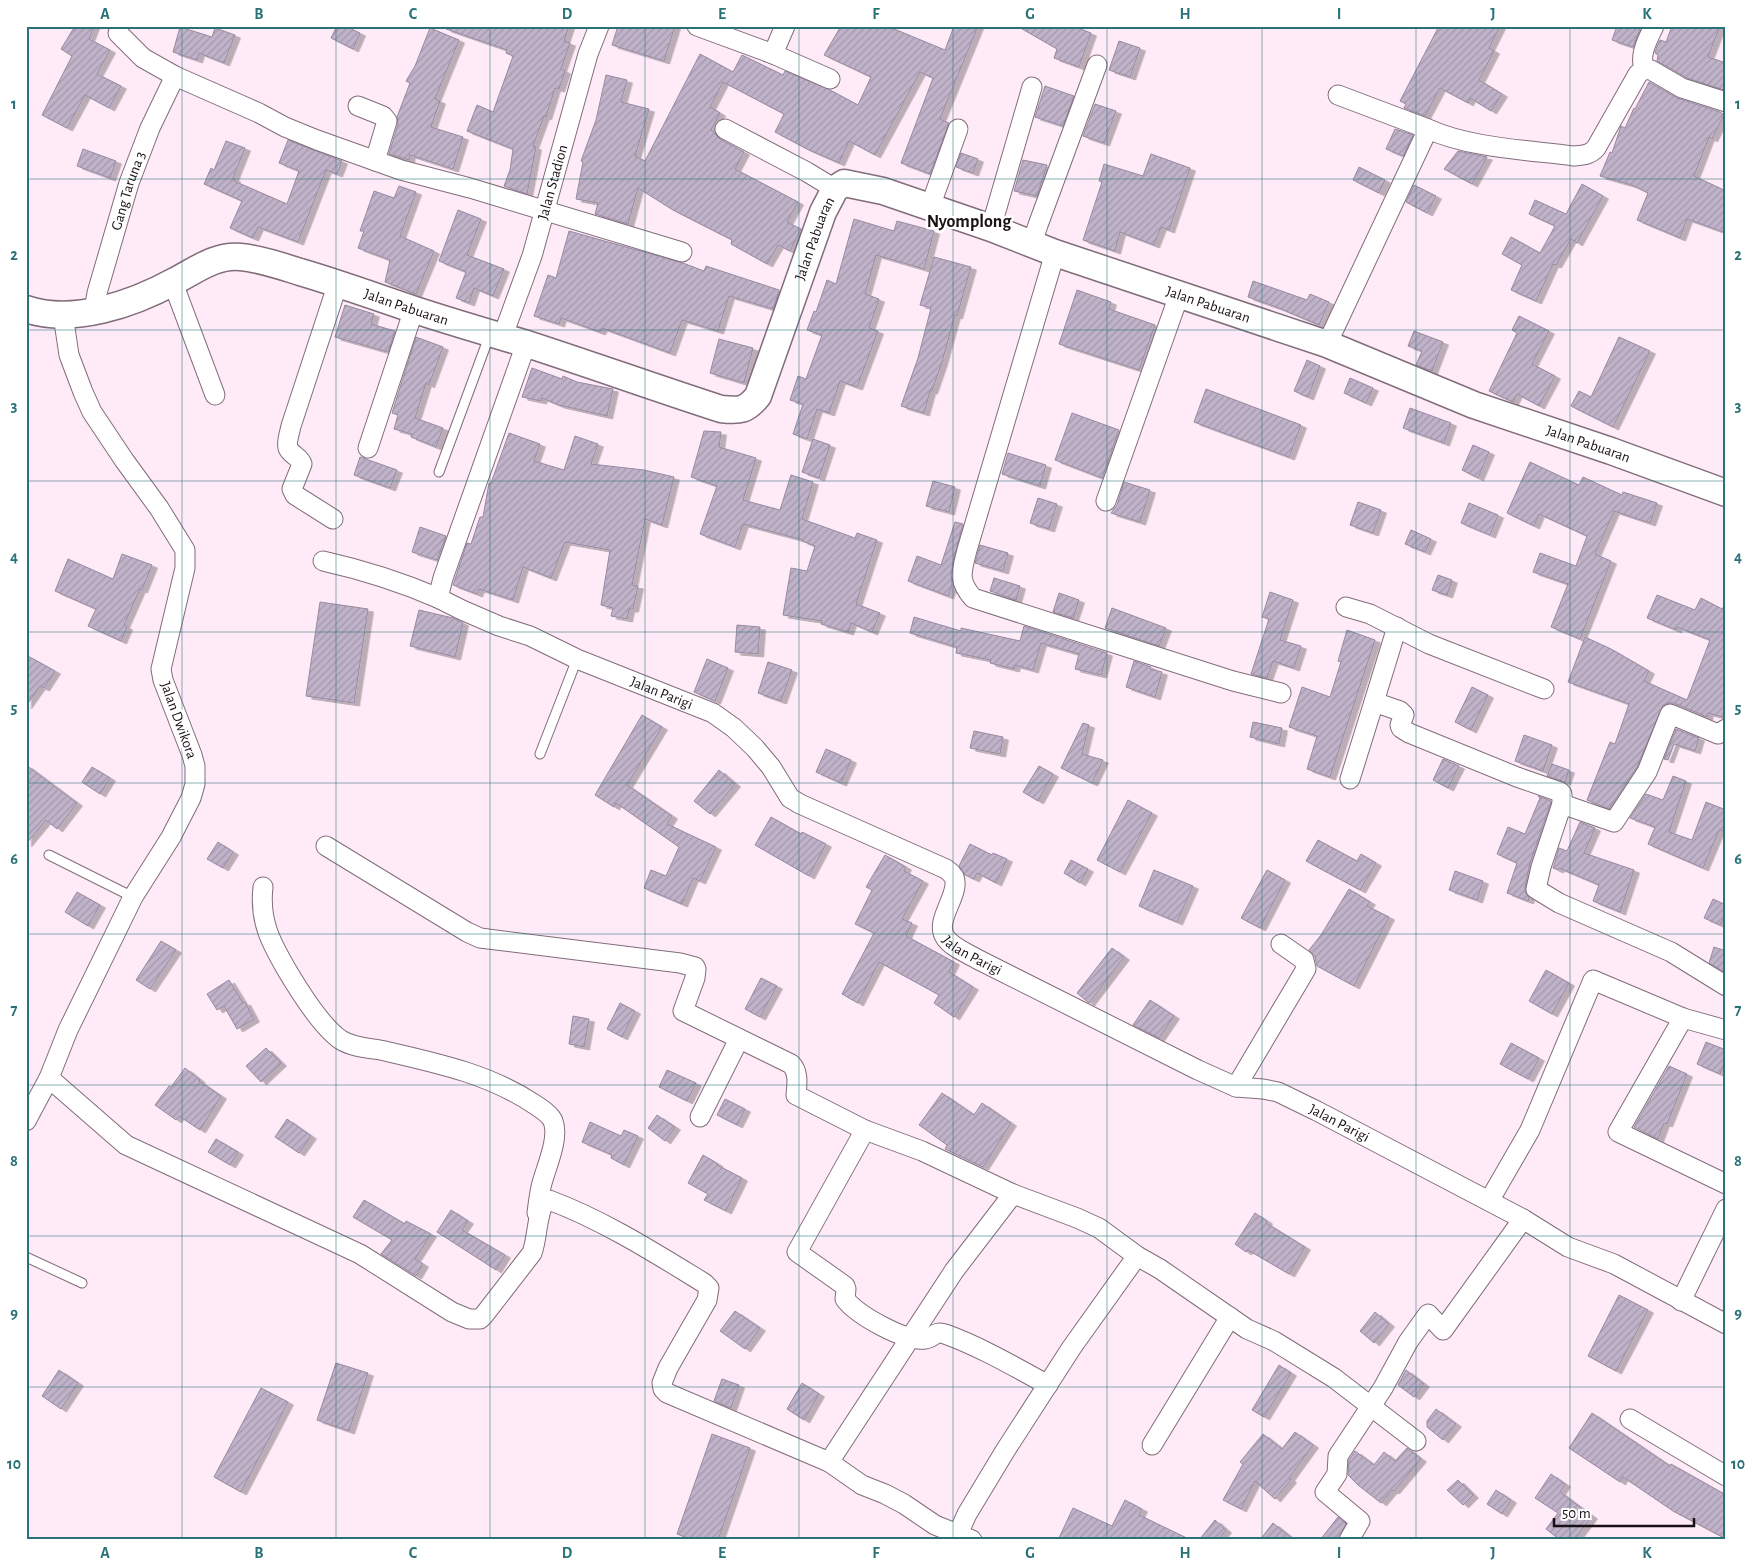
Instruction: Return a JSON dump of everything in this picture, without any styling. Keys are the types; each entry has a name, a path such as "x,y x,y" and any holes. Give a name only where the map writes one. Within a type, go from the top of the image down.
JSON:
{"street":[{"name":"Jalan Stadion","path":"506,339 545,211 588,54 599,26"},
{"path":"697,26 773,54 830,79"},
{"path":"773,54 785,26"},
{"path":"1644,69 1642,62 1645,45 1654,26"},
{"path":"118,33 143,58 175,76 285,127 375,162 682,252"},
{"path":"1097,66 1038,225 1044,248 962,574 965,588 973,598 1233,681 1280,693"},
{"path":"1338,96 1463,142 1574,156 1587,155 1596,148 1638,74 1644,69 1651,70 1682,88 1726,102"},
{"name":"Gang Taruna 3","path":"94,311 97,293 130,183 150,128 175,76"},
{"path":"991,228 1032,87"},
{"path":"358,106 383,116 387,121 375,162"},
{"path":"725,129 807,172 835,189"},
{"path":"930,207 958,129"},
{"path":"1327,344 1428,129"},
{"name":"Jalan Pabuaran","path":"26,309 34,312 63,315 120,305 172,283 214,260 230,256 243,257 338,283 721,409 734,411 750,407 758,396 823,212 835,189 844,183 857,184 930,207 1179,295 1327,344 1474,405 1611,451 1726,493"},
{"path":"172,283 215,394"},
{"path":"333,519 296,495 292,489 302,464 301,460 289,449 287,444 291,426 338,283"},
{"path":"1106,501 1179,295"},
{"path":"368,448 414,309"},
{"name":"Jalan Dwikora","path":"26,1121 49,1078 68,1030 134,897 171,838 196,784 196,766 163,680 161,669 185,568 186,555 184,547 92,412 69,355 63,315"},
{"path":"440,589 506,339"},
{"name":"Jalan Parigi","path":"323,561 361,570 412,587 440,589 462,610 499,626 530,636 577,659 713,713 734,728 755,748 771,767 790,798 946,869 954,876 956,884 944,918 944,937 977,959 1189,1066 1236,1087 1278,1092 1523,1219 1568,1247 1614,1264 1681,1300 1724,1319"},
{"path":"1346,607 1370,614 1429,644 1544,689"},
{"path":"1350,779 1397,627"},
{"path":"1374,702 1400,711 1404,715 1400,724 1401,728 1409,733 1517,777 1560,792 1562,794 1562,804 1541,867 1536,889 1559,903 1671,952 1726,986"},
{"path":"1562,804 1614,822 1647,772 1670,714 1718,734 1726,728"},
{"path":"326,846 467,932 480,938 680,963 695,967 695,978 683,1011 792,1064 797,1074 796,1095 865,1130 922,1151 1013,1194 1099,1228 1137,1256 1160,1269 1247,1329 1274,1341 1334,1378 1416,1441"},
{"path":"49,1078 126,1145 360,1254 452,1312 469,1319 480,1319 532,1253 541,1188 553,1146 555,1130 553,1120 544,1110 514,1091 470,1072 357,1046 343,1042 331,1033 274,949 264,923 261,905 263,887"},
{"path":"1236,1087 1306,969 1304,960 1281,944"},
{"path":"1489,1201 1530,1130 1593,980 1683,1018 1726,1030"},
{"path":"1683,1018 1618,1132 1726,1184"},
{"path":"700,1117 739,1039"},
{"path":"865,1130 797,1252 845,1286 845,1299 851,1307 872,1321 909,1339 925,1339 935,1333 944,1333 981,1349 1048,1385"},
{"path":"829,1462 954,1271 1013,1194"},
{"path":"537,1219 546,1200 565,1206 644,1246 709,1288 707,1300 668,1368 662,1383 663,1389 667,1393 829,1462 862,1485 904,1504 931,1533 965,1537 967,1514 1005,1451 1072,1347 1137,1256"},
{"path":"1681,1300 1726,1209"},
{"path":"1349,1540 1360,1521 1325,1492 1337,1474 1338,1456 1383,1388 1408,1342 1428,1314 1443,1330 1523,1219"},
{"path":"1152,1445 1230,1317"},
{"path":"1630,1419 1726,1476"}],"lane":[{"path":"439,472 506,339"},
{"path":"540,754 577,659"},
{"path":"49,854 134,897"},
{"path":"26,1257 82,1283"}],"building":[{"path":"75,26 94,26 89,39 110,50 97,74 121,86 109,108 85,95 67,128 42,115 72,56 61,49"},
{"path":"337,26 345,26 360,33 353,49 331,38"},
{"path":"446,26 569,26 564,41 570,43 561,69 565,71 559,89 555,88 546,117 544,116 533,146 536,147 527,194 504,186 510,170 513,149 467,131 477,105 493,112 513,56 506,53 507,50 446,29"},
{"path":"618,26 675,26 664,61 612,45"},
{"path":"841,26 887,26 945,50 954,26 978,26 940,119 949,123 930,174 901,163 933,78 920,72 875,155 849,141 839,163 775,132 784,114 723,82 710,107 720,113 711,130 720,139 744,152 735,169 798,202 787,222 801,229 790,251 778,245 767,264 731,244 732,240 673,210 638,188 628,224 595,214 598,203 576,199 583,162 581,161 596,120 606,75 627,80 621,102 649,109 635,156 645,161 700,54 733,72 742,55 783,75 785,71 830,90 858,105 871,77 824,55"},
{"path":"1017,26 1073,26 1091,33 1079,67 1054,58 1057,49"},
{"path":"1439,26 1500,26 1489,48 1494,51 1479,80 1502,94 1491,111 1470,98 1468,103 1440,88 1425,116 1404,108 1406,104 1400,101"},
{"path":"1617,26 1641,26 1633,47 1612,40"},
{"path":"1672,26 1720,26 1708,57 1726,63 1724,90 1687,78 1657,61 1658,55 1655,53 1657,46 1660,40 1666,42"},
{"path":"180,27 212,37 215,28 235,35 224,63 199,53 197,60 173,52"},
{"path":"430,28 459,40 435,99 440,101 431,127 463,137 453,169 410,155 409,160 389,154 398,124 397,117 410,83 406,81 415,66"},
{"path":"1119,41 1140,48 1130,77 1109,70"},
{"path":"1649,82 1677,98 1724,115 1712,139 1709,137 1694,176 1726,191 1726,233 1687,219 1680,238 1637,220 1648,193 1632,185 1600,176 1610,152 1612,153 1621,126 1625,128"},
{"path":"1045,86 1074,96 1063,126 1035,117"},
{"path":"1095,104 1116,111 1104,143 1083,136"},
{"path":"1395,129 1413,135 1403,156 1386,149"},
{"path":"288,140 342,161 337,174 326,170 298,242 258,227 253,238 230,228 242,201 204,184 211,168 214,170 226,141 245,148 233,178 235,179 234,181 287,204 299,171 279,163"},
{"path":"83,149 116,161 110,178 77,166"},
{"path":"1458,151 1487,157 1472,184 1444,169"},
{"path":"961,153 978,159 973,173 956,167"},
{"path":"1151,154 1190,168 1169,230 1161,227 1154,245 1120,232 1115,251 1083,240 1102,182 1099,181 1104,164 1143,176"},
{"path":"1023,160 1047,165 1037,196 1014,191"},
{"path":"1359,167 1385,180 1379,193 1353,180"},
{"path":"1582,184 1603,196 1577,243 1571,239 1556,265 1553,264 1536,301 1511,290 1522,265 1502,254 1511,237 1540,253 1555,226 1529,214 1535,200 1566,214"},
{"path":"1414,185 1436,196 1427,213 1406,202"},
{"path":"399,186 416,192 400,236 434,251 416,294 385,282 390,260 358,248 364,231 360,231 374,191 394,198"},
{"path":"458,210 481,219 467,255 504,269 493,296 474,288 469,303 456,298 466,272 439,261"},
{"path":"854,219 894,231 897,221 934,231 924,269 876,255 865,294 879,299 869,328 878,331 857,387 840,381 829,413 817,409 807,439 793,434 803,404 790,400 798,376 806,379 822,335 807,330 814,311 816,312 827,280 836,284"},
{"path":"569,231 683,263 704,271 706,266 779,290 773,309 729,296 718,331 682,320 670,353 602,328 600,332 561,318 559,324 534,316 548,275 556,278"},
{"path":"934,257 971,267 957,316 955,315 942,362 932,391 930,391 924,413 901,406 918,358 931,308 920,305"},
{"path":"1253,281 1307,300 1310,294 1329,302 1319,325 1248,297"},
{"path":"1077,290 1111,302 1109,309 1155,325 1139,370 1059,344"},
{"path":"345,305 374,314 371,324 395,331 388,352 335,337"},
{"path":"1519,316 1549,331 1532,364 1555,376 1539,406 1517,394 1513,402 1489,391 1517,333 1512,330"},
{"path":"1414,331 1443,342 1432,371 1416,365 1422,351 1408,346"},
{"path":"416,337 443,347 429,385 426,383 415,418 443,428 436,447 411,437 412,434 394,429 398,415 392,413"},
{"path":"1619,337 1650,351 1613,427 1571,406 1579,391 1591,397"},
{"path":"719,339 753,348 744,383 710,373"},
{"path":"1307,360 1320,366 1308,397 1294,391"},
{"path":"532,368 562,379 563,376 577,382 613,389 607,416 559,405 542,398 541,401 522,397"},
{"path":"1350,378 1373,388 1366,403 1344,393"},
{"path":"1206,389 1301,425 1289,457 1194,422"},
{"path":"1410,408 1451,423 1444,443 1403,428"},
{"path":"1072,413 1119,430 1102,478 1055,460"},
{"path":"704,431 721,432 719,447 756,458 743,500 780,510 791,475 813,482 802,519 855,538 857,533 877,540 856,604 880,613 872,632 851,623 848,632 821,624 822,621 783,615 791,568 807,571 815,546 803,540 743,524 735,547 700,534 717,486 691,477"},
{"path":"509,433 540,444 534,461 564,470 575,436 598,444 591,464 644,470 674,477 662,525 645,519 632,585 638,586 633,609 629,609 627,619 611,616 613,608 601,605 610,550 565,542 551,578 523,567 513,600 479,589 477,594 453,585 467,543 471,544 480,517 483,517 489,483 491,483"},
{"path":"813,439 830,445 819,478 802,472"},
{"path":"1473,445 1489,452 1478,478 1462,470"},
{"path":"1008,453 1046,465 1040,486 1002,474"},
{"path":"360,457 397,470 390,488 354,475"},
{"path":"1530,462 1579,485 1583,477 1622,495 1623,492 1657,503 1650,523 1614,511 1595,554 1611,561 1580,639 1551,627 1568,584 1533,572 1540,553 1576,566 1587,536 1539,514 1534,526 1507,513"},
{"path":"933,481 955,487 949,512 926,506"},
{"path":"1124,482 1150,490 1140,522 1111,513 1117,505"},
{"path":"1038,498 1057,504 1049,529 1030,523"},
{"path":"1358,502 1381,510 1373,533 1350,525"},
{"path":"1469,503 1498,515 1490,535 1461,523"},
{"path":"955,522 963,524 953,562 952,585 948,596 908,581 917,556 941,565"},
{"path":"420,527 446,536 437,560 412,552"},
{"path":"1411,530 1431,539 1425,552 1405,544"},
{"path":"980,545 1008,553 1003,571 975,563"},
{"path":"122,554 152,565 142,590 140,589 124,625 127,627 121,641 88,626 96,609 55,591 68,559 113,579"},
{"path":"1438,575 1452,580 1447,595 1432,590"},
{"path":"994,578 1020,586 1016,600 990,591"},
{"path":"1270,592 1293,600 1280,640 1301,646 1294,668 1273,661 1267,678 1251,674 1269,619 1262,617"},
{"path":"1059,593 1079,600 1073,618 1053,612"},
{"path":"1657,595 1695,610 1701,598 1722,609 1726,603 1726,718 1708,713 1707,717 1674,703 1663,705 1637,767 1609,809 1587,800 1610,742 1615,744 1629,704 1568,682 1585,637 1611,649 1649,671 1644,681 1687,700 1710,640 1677,627 1676,630 1647,618"},
{"path":"320,602 368,609 354,703 306,696"},
{"path":"1112,608 1166,628 1159,646 1105,628"},
{"path":"419,610 453,618 463,623 455,657 410,646"},
{"path":"914,617 961,631 961,628 1020,641 1024,626 1107,653 1101,675 1075,669 1079,654 1041,643 1033,670 1015,665 1014,669 990,663 991,660 956,653 957,647 910,633"},
{"path":"737,625 760,627 758,654 735,652"},
{"path":"1347,630 1375,640 1330,777 1307,769 1317,736 1289,727 1302,687 1330,697 1341,662 1338,661"},
{"path":"26,655 55,671 44,688 40,686 26,706"},
{"path":"707,659 728,668 715,701 694,692"},
{"path":"1134,661 1151,667 1150,669 1162,672 1155,697 1126,687"},
{"path":"768,662 792,670 781,701 758,693"},
{"path":"1472,687 1488,695 1471,730 1455,722"},
{"path":"642,715 662,727 627,785 672,816 667,824 716,847 700,881 693,878 682,904 644,888 651,870 666,876 679,847 616,803 614,807 595,795"},
{"path":"1253,722 1282,728 1279,744 1250,737"},
{"path":"1083,723 1089,725 1082,754 1103,760 1092,783 1061,768"},
{"path":"1676,729 1699,738 1695,751 1674,744 1668,760 1664,759"},
{"path":"974,731 1003,737 1000,754 970,748"},
{"path":"1524,735 1552,745 1543,771 1515,761"},
{"path":"826,749 851,760 841,783 816,772"},
{"path":"1443,759 1459,766 1448,788 1433,780"},
{"path":"1552,764 1569,770 1565,782 1547,776"},
{"path":"26,765 77,803 57,829 46,820 26,844"},
{"path":"1039,766 1053,774 1038,801 1023,792"},
{"path":"92,767 110,778 100,794 82,782"},
{"path":"719,770 735,784 710,814 694,801"},
{"path":"1673,776 1686,781 1669,832 1692,840 1706,802 1726,810 1726,832 1719,830 1703,868 1648,844 1655,827 1630,818 1646,794 1663,800"},
{"path":"1538,796 1551,802 1530,863 1525,887 1529,898 1528,901 1507,893 1517,863 1497,854 1508,827 1525,834 1540,798"},
{"path":"1128,800 1152,813 1120,872 1097,860"},
{"path":"771,817 801,834 802,832 826,844 809,876 755,845"},
{"path":"1580,822 1595,828 1584,853 1634,870 1620,912 1593,901 1599,885 1559,868 1558,870 1553,868 1559,848 1567,851"},
{"path":"1318,840 1357,861 1361,854 1376,863 1360,890 1306,861"},
{"path":"218,842 233,852 223,868 207,859"},
{"path":"970,844 992,855 993,853 1007,859 996,883 977,873 974,879 965,875 959,866"},
{"path":"885,855 906,867 904,871 923,881 902,919 912,923 906,936 954,962 949,972 973,987 954,1017 934,1003 939,995 879,962 858,1003 842,994 874,933 855,924 872,890 866,887"},
{"path":"1071,860 1088,869 1080,883 1064,873"},
{"path":"1154,870 1193,886 1177,922 1139,906"},
{"path":"1267,870 1285,880 1260,928 1241,918"},
{"path":"1455,871 1483,881 1477,900 1449,890"},
{"path":"1349,889 1370,902 1367,906 1389,917 1354,986 1317,966 1315,957 1309,950 1321,935"},
{"path":"77,892 100,905 88,926 65,912"},
{"path":"1713,899 1726,905 1726,913 1720,925 1704,918"},
{"path":"161,941 176,950 150,989 136,980"},
{"path":"1714,947 1726,951 1726,973 1709,963"},
{"path":"1112,948 1124,957 1089,1003 1077,993"},
{"path":"1546,970 1569,983 1552,1014 1529,1001"},
{"path":"761,978 777,986 760,1017 745,1009"},
{"path":"229,980 243,1003 245,1002 254,1019 237,1029 224,1006 217,1010 207,994"},
{"path":"1150,1000 1174,1016 1159,1038 1133,1025"},
{"path":"620,1003 635,1011 622,1037 607,1029"},
{"path":"573,1016 589,1019 584,1047 569,1044"},
{"path":"1706,1042 1726,1050 1726,1059 1720,1074 1697,1064"},
{"path":"1511,1043 1539,1058 1528,1079 1500,1064"},
{"path":"266,1048 281,1063 261,1082 246,1066"},
{"path":"1669,1066 1687,1074 1667,1124 1664,1123 1658,1139 1634,1127"},
{"path":"185,1068 199,1081 221,1096 200,1130 179,1116 176,1120 155,1105"},
{"path":"667,1070 696,1083 687,1101 659,1087"},
{"path":"942,1093 974,1115 982,1103 1011,1123 983,1167 945,1149 947,1145 919,1125"},
{"path":"725,1099 745,1109 737,1125 717,1115"},
{"path":"657,1115 675,1127 665,1141 648,1128"},
{"path":"287,1119 311,1136 299,1153 275,1137"},
{"path":"590,1122 621,1136 624,1130 638,1136 624,1165 611,1158 612,1155 582,1142"},
{"path":"216,1139 238,1152 230,1165 208,1152"},
{"path":"703,1155 717,1165 742,1178 726,1211 704,1200 708,1194 688,1183"},
{"path":"364,1200 405,1224 406,1221 431,1234 415,1259 423,1264 416,1276 381,1254 392,1240 353,1217"},
{"path":"451,1210 468,1221 462,1230 505,1255 496,1270 437,1232"},
{"path":"1255,1213 1267,1221 1266,1223 1305,1247 1289,1274 1248,1250 1246,1252 1235,1244"},
{"path":"1619,1295 1648,1310 1616,1371 1588,1356"},
{"path":"735,1311 760,1328 745,1349 720,1331"},
{"path":"1375,1312 1389,1324 1374,1343 1360,1331"},
{"path":"336,1363 368,1373 349,1431 317,1420"},
{"path":"1279,1365 1291,1373 1264,1417 1252,1410"},
{"path":"59,1370 78,1383 61,1409 42,1396"},
{"path":"1406,1370 1424,1384 1414,1397 1398,1385"},
{"path":"722,1379 739,1385 731,1408 714,1401"},
{"path":"802,1383 819,1394 804,1420 787,1409"},
{"path":"261,1388 288,1402 241,1492 214,1477"},
{"path":"1436,1409 1456,1424 1443,1440 1427,1427 1427,1421"},
{"path":"1592,1413 1670,1466 1671,1464 1726,1495 1726,1539 1673,1511 1623,1477 1620,1482 1569,1448"},
{"path":"1295,1432 1313,1445 1289,1478 1291,1480 1275,1499 1255,1481 1241,1509 1223,1500 1243,1464 1240,1462 1263,1434 1282,1449"},
{"path":"712,1434 750,1448 718,1540 693,1540 677,1534"},
{"path":"1407,1448 1421,1459 1394,1491 1392,1490 1381,1503 1348,1475 1349,1460 1355,1451 1374,1465 1384,1452 1395,1461"},
{"path":"1551,1474 1565,1484 1560,1492 1592,1516 1574,1540 1560,1540 1546,1529 1558,1513 1535,1498"},
{"path":"1458,1480 1473,1495 1463,1505 1447,1490"},
{"path":"1496,1490 1511,1500 1502,1514 1487,1504"},
{"path":"1125,1500 1142,1509 1139,1515 1191,1540 1058,1540 1073,1508 1112,1526"},
{"path":"1338,1517 1346,1524 1338,1540 1320,1540"},
{"path":"1215,1520 1226,1530 1218,1540 1199,1540"},
{"path":"1273,1523 1294,1540 1260,1540"}],"district":[{"name":"Nyomplong","path":"969,221"}]}
